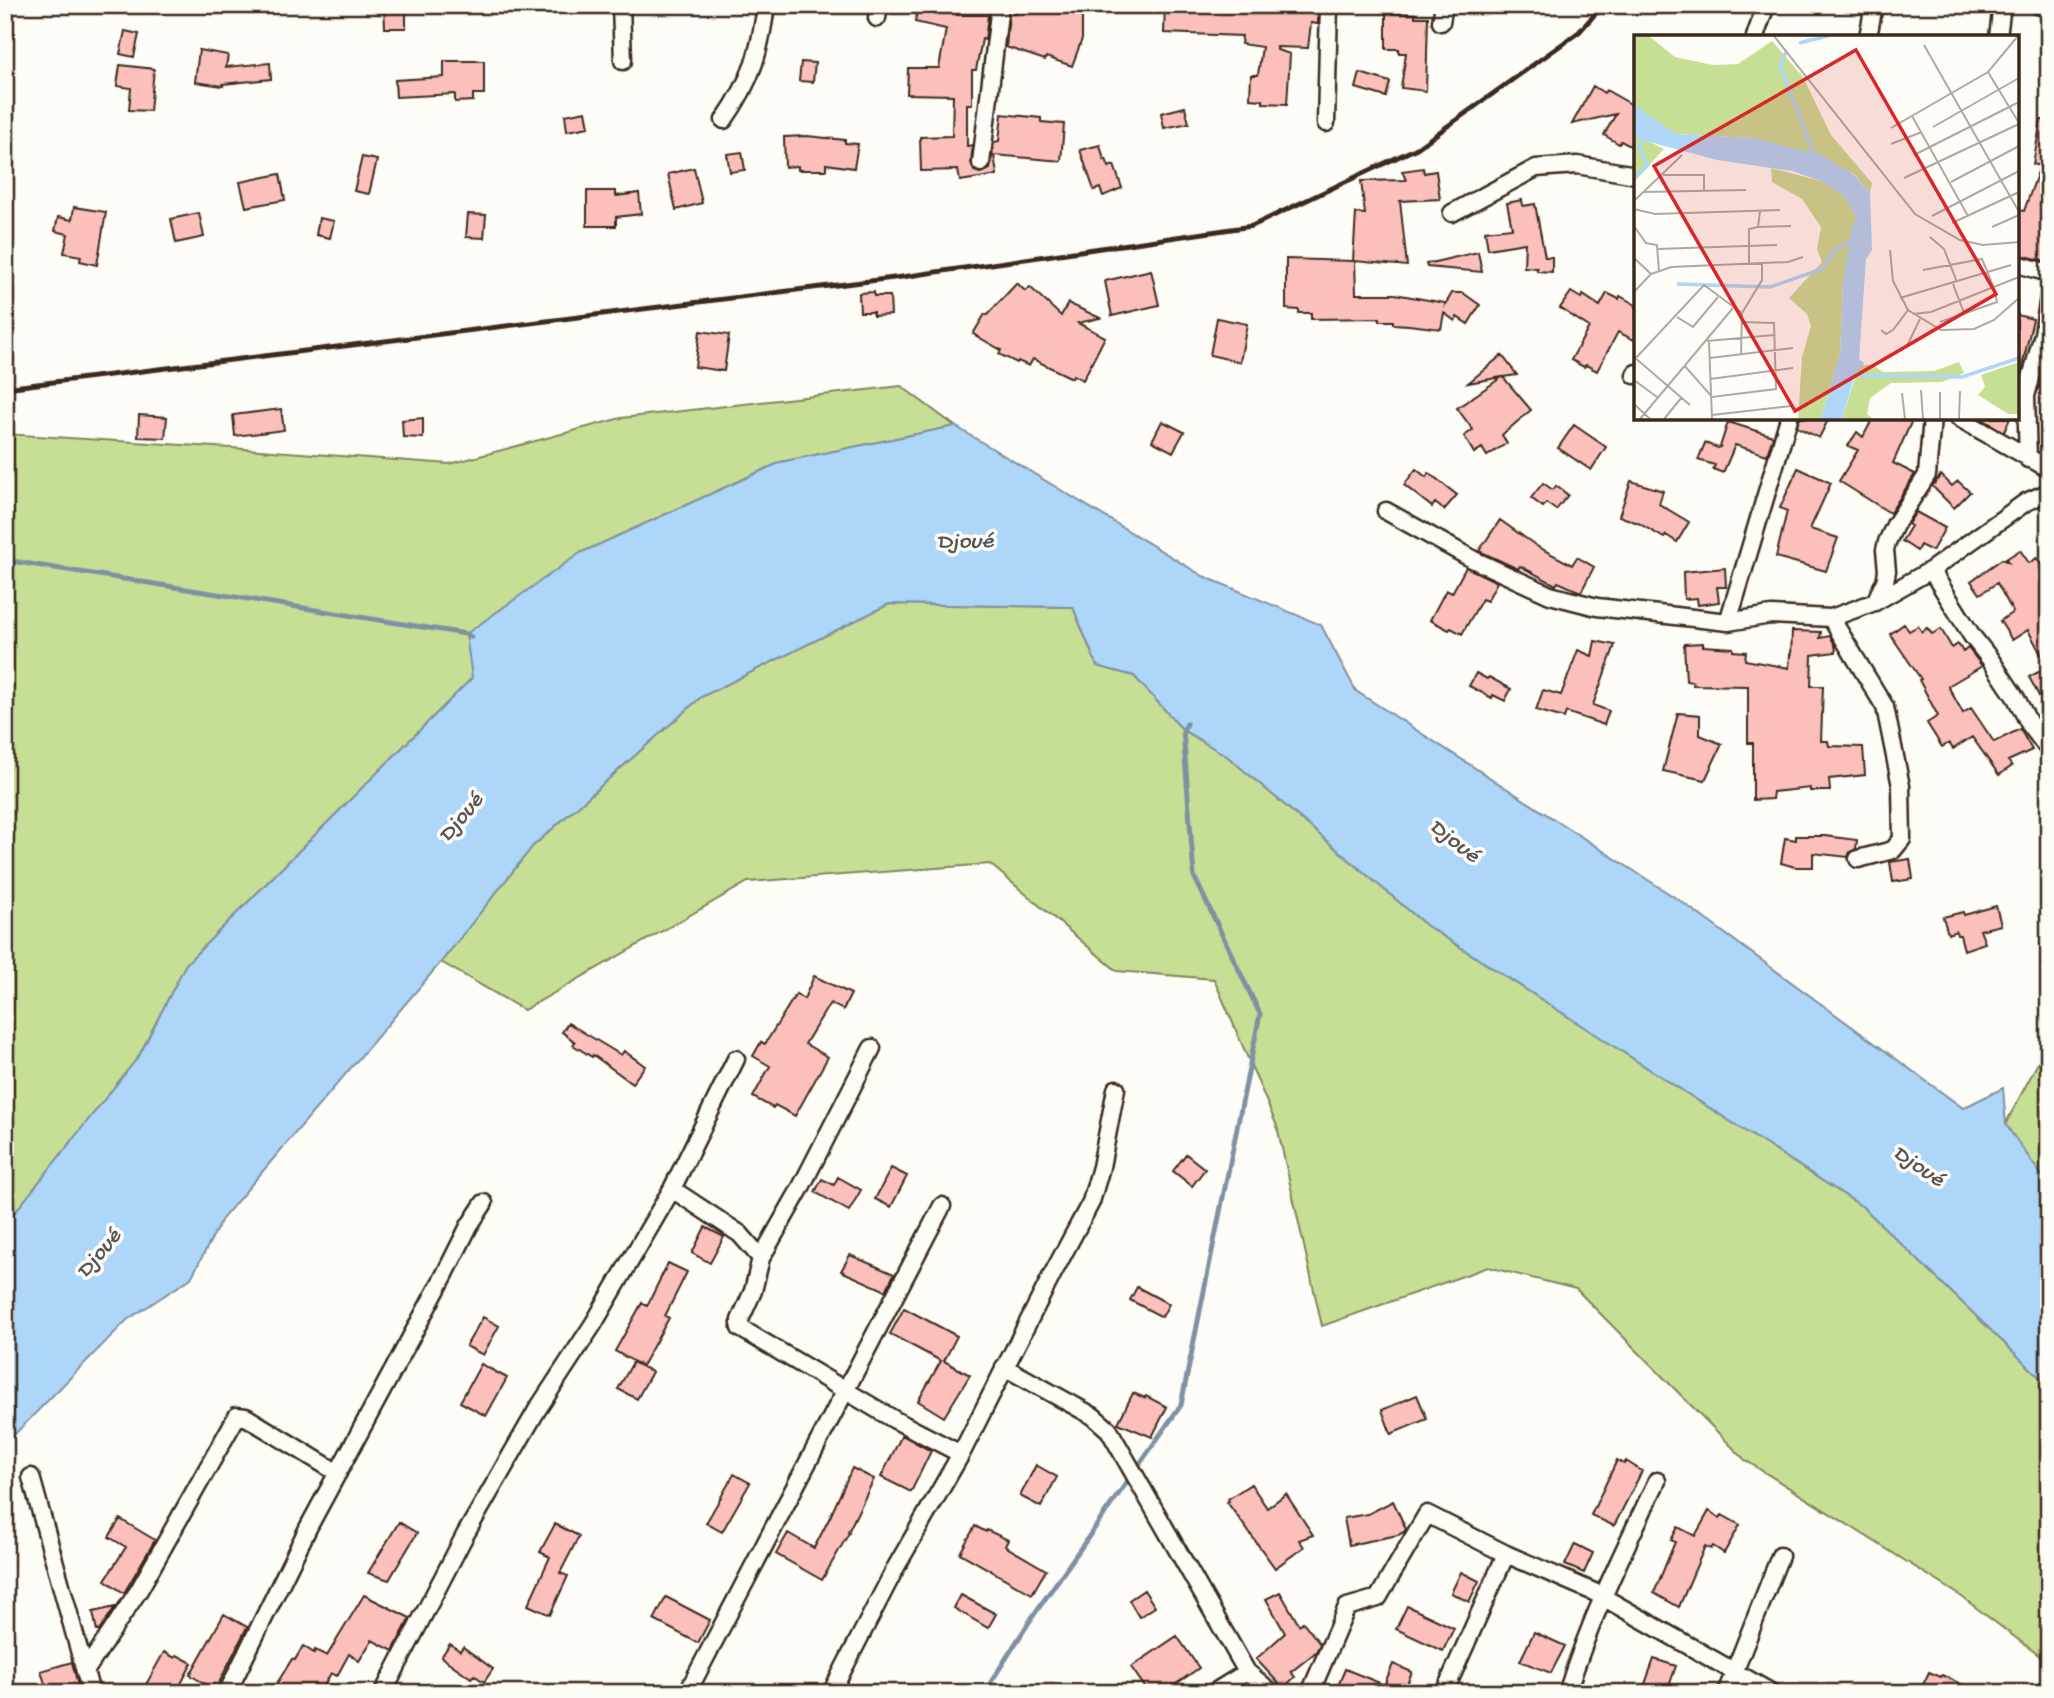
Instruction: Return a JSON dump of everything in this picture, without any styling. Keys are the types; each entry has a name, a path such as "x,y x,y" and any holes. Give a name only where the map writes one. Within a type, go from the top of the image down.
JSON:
{"street":[{"path":"621,5 623,61"},
{"path":"724,120 739,99 754,66 762,42 766,5"},
{"path":"981,163 1000,5"},
{"path":"1326,123 1329,5"},
{"path":"1441,22 1444,5"},
{"path":"1756,35 1766,5"},
{"path":"1868,35 1874,5"},
{"path":"1998,35 2002,5"},
{"path":"2038,5 2049,9"},
{"path":"1452,213 1536,168 1577,165 1634,175"},
{"path":"2019,265 2049,273"},
{"path":"2028,458 2026,396 2043,334 2049,297"},
{"path":"1728,622 1788,420"},
{"path":"1875,602 1887,571 1886,542 1927,475 1931,420"},
{"path":"1962,420 2049,469"},
{"path":"1386,511 1474,560 1550,595 1597,607 1728,622 1771,615 1831,618 1875,602 1931,570 2026,502 2049,492"},
{"path":"1931,570 1972,636 2016,698 2030,725 2049,750"},
{"path":"1831,618 1885,707 1901,786 1902,839 1893,850 1858,859"},
{"path":"873,1048 761,1258 753,1292 740,1320 740,1328 895,1420 961,1454"},
{"path":"383,1693 465,1535 537,1410 594,1323 672,1189 736,1059"},
{"path":"831,1693 896,1567 961,1454 1091,1202 1101,1167 1116,1089"},
{"path":"672,1189 740,1234 761,1258"},
{"path":"227,1693 310,1526 469,1226 484,1203"},
{"path":"687,1693 942,1206"},
{"path":"1004,1367 1093,1416 1109,1430 1247,1672 1272,1693"},
{"path":"86,1670 139,1590 237,1416 246,1417 338,1473"},
{"path":"31,1477 91,1693"},
{"path":"1567,1693 1580,1651 1602,1597 1657,1481"},
{"path":"1310,1693 1347,1606 1378,1598 1427,1514 1602,1597 1772,1693"},
{"path":"1444,1693 1506,1553"},
{"path":"1726,1693 1780,1556"},
{"path":"1213,1693 1247,1672"}],"green space":[{"path":"901,386 955,426 781,462 580,553 472,678 186,964 139,1056 5,1225 5,434 450,464 621,418"},
{"path":"889,604 1073,607 1097,666 1134,676 1183,730 1227,756 1426,925 1863,1207 2049,1386 2049,1663 1958,1594 1745,1460 1576,1289 1488,1267 1322,1326 1277,1126 1214,979 1117,971 990,864 748,882 524,1010 441,962 533,846 701,697"},
{"path":"2049,1042 2049,1186 2005,1125"}],"water":[{"name":"Djoué","path":"955,426 1203,576 1321,625 1356,691 1682,902 1963,1108 2003,1088 2006,1125 2049,1186 2049,1386 1863,1207 1426,925 1227,756 1183,730 1134,676 1097,666 1073,607 889,604 701,697 533,846 441,962 222,1219 191,1278 127,1320 5,1444 5,1225 139,1056 186,964 472,678 466,634 580,553 781,462"}],"building":[{"path":"384,5 406,5 406,28 385,28"},
{"path":"918,5 957,5 957,15 988,15 985,40 982,39 976,70 972,70 972,104 967,104 967,146 973,145 971,162 974,171 980,173 990,169 994,142 999,141 1002,114 1041,118 1041,122 1064,124 1061,161 994,155 997,175 960,181 958,170 921,171 920,137 952,136 953,95 907,94 908,68 939,68 946,29 915,22"},
{"path":"1017,5 1082,5 1082,39 1072,66 1006,47 1009,14 1016,14"},
{"path":"1165,5 1303,5 1318,9 1318,24 1311,23 1308,48 1277,47 1277,50 1290,54 1287,104 1263,103 1263,100 1250,99 1251,75 1258,75 1262,47 1241,44 1242,36 1164,33"},
{"path":"1386,13 1428,17 1426,91 1401,88 1406,53 1399,53 1399,49 1386,49"},
{"path":"125,31 139,34 134,57 120,54"},
{"path":"199,50 228,55 226,67 270,63 271,79 223,86 195,82"},
{"path":"444,61 484,61 484,94 473,94 473,101 455,102 455,94 396,97 395,80 444,77"},
{"path":"801,62 815,63 813,82 799,81"},
{"path":"120,65 154,69 150,111 129,110 131,88 117,86"},
{"path":"1360,73 1390,82 1386,97 1356,88"},
{"path":"1593,86 1604,93 1606,90 1634,106 1634,148 1621,141 1619,144 1604,135 1616,114 1572,124"},
{"path":"1185,107 1189,123 1164,128 1161,113"},
{"path":"586,111 589,127 567,131 565,115"},
{"path":"2041,120 2049,120 2049,262 2019,254 2019,210 2024,211 2040,166 2033,164"},
{"path":"807,136 858,144 854,168 826,164 826,170 785,167 784,137"},
{"path":"1100,145 1104,160 1106,159 1109,167 1114,165 1122,188 1103,196 1100,188 1094,190 1080,150"},
{"path":"742,152 745,170 730,172 727,154"},
{"path":"362,157 377,160 369,194 354,191"},
{"path":"694,168 702,203 676,210 668,174"},
{"path":"1423,168 1424,173 1436,171 1440,199 1400,201 1407,266 1355,261 1356,294 1395,294 1445,305 1452,293 1463,293 1480,305 1468,324 1457,317 1455,321 1444,313 1441,329 1393,324 1393,321 1380,321 1380,318 1311,319 1311,313 1286,309 1286,259 1353,261 1356,213 1365,214 1361,181 1406,180 1402,171"},
{"path":"280,174 285,200 246,207 240,182"},
{"path":"587,191 616,191 616,196 639,193 641,214 616,217 616,226 587,226"},
{"path":"1522,200 1523,206 1535,204 1545,257 1552,257 1552,272 1524,267 1525,243 1488,249 1485,231 1512,228 1507,203"},
{"path":"74,207 106,212 97,265 80,261 81,256 64,253 68,234 55,231 58,217 72,220"},
{"path":"199,213 204,237 176,243 171,219"},
{"path":"468,214 486,215 484,238 466,237"},
{"path":"319,218 334,221 330,238 316,235"},
{"path":"1478,252 1482,272 1427,267 1426,264"},
{"path":"1151,270 1159,305 1112,316 1105,281"},
{"path":"1017,283 1025,291 1030,287 1061,316 1068,303 1100,318 1078,323 1105,337 1083,380 1073,375 1072,378 1033,359 1029,366 1018,361 1017,363 999,354 1001,350 973,334 985,314 987,315"},
{"path":"874,292 874,296 890,296 891,315 873,316 873,312 860,312 859,293"},
{"path":"1571,292 1581,298 1583,295 1600,306 1607,293 1619,299 1620,296 1634,304 1634,340 1618,332 1597,371 1586,365 1584,367 1571,360 1589,327 1560,308"},
{"path":"2019,316 2033,319 2019,380"},
{"path":"1217,318 1247,324 1240,362 1210,355"},
{"path":"700,331 729,335 724,371 695,367"},
{"path":"1502,355 1517,375 1503,377 1531,410 1502,435 1507,443 1487,456 1482,448 1474,453 1464,436 1473,430 1457,408 1502,377 1468,383"},
{"path":"2046,364 2049,365 2049,390 2039,387"},
{"path":"281,409 284,430 235,436 233,415"},
{"path":"139,415 167,417 165,438 138,437"},
{"path":"423,418 423,438 403,437 402,420"},
{"path":"1799,420 1828,420 1819,438 1797,427"},
{"path":"1872,420 1912,420 1893,463 1915,474 1890,513 1839,481 1858,450 1848,446 1857,432 1863,437"},
{"path":"1984,420 2009,420 2004,432"},
{"path":"1162,421 1184,432 1173,452 1152,441"},
{"path":"1728,422 1773,436 1767,455 1735,445 1723,473 1713,469 1715,465 1698,460 1705,443 1720,447"},
{"path":"1574,425 1606,447 1591,470 1558,448"},
{"path":"1798,468 1831,483 1810,529 1838,538 1826,571 1776,557 1787,511 1780,508"},
{"path":"1416,469 1426,477 1429,473 1457,495 1444,510 1435,503 1432,507 1404,485"},
{"path":"1941,475 1952,486 1958,481 1970,492 1954,508 1932,486"},
{"path":"1631,481 1663,491 1659,504 1689,522 1677,542 1619,516"},
{"path":"1543,483 1553,490 1556,486 1568,495 1556,510 1546,503 1543,507 1531,498"},
{"path":"1916,512 1945,528 1932,551 1920,545 1917,551 1902,541"},
{"path":"1500,520 1538,547 1572,565 1577,557 1594,567 1581,592 1558,582 1556,585 1520,566 1518,569 1479,551"},
{"path":"2020,550 2029,563 2037,558 2049,577 2049,715 2029,677 2048,667 2028,630 2012,640 2000,621 2013,612 1997,583 1980,594 1971,581 2002,559 2008,562 2006,559"},
{"path":"1466,567 1497,582 1487,601 1482,599 1462,634 1430,620 1446,590 1452,593"},
{"path":"1725,568 1726,587 1717,587 1719,602 1698,605 1697,598 1684,599 1683,572"},
{"path":"1904,624 1909,631 1918,626 1922,632 1927,628 1932,634 1941,629 1952,648 1958,644 1963,652 1968,648 1982,666 1948,686 1963,713 1971,708 1994,742 2020,729 2032,750 2008,761 2012,766 1999,775 1972,737 1953,749 1949,743 1942,747 1927,723 1938,716 1919,680 1921,679 1890,634"},
{"path":"1792,631 1821,632 1820,638 1830,636 1835,645 1836,652 1812,655 1811,686 1823,686 1821,741 1828,741 1829,746 1863,747 1865,775 1829,779 1830,791 1810,791 1810,788 1773,792 1772,799 1753,800 1753,743 1748,743 1748,686 1693,685 1693,682 1686,681 1684,644 1703,643 1703,646 1733,648 1733,651 1746,652 1745,660 1789,668"},
{"path":"1595,641 1615,645 1593,705 1609,711 1604,725 1566,712 1564,718 1536,710 1543,690 1561,695 1578,650 1592,656"},
{"path":"1476,673 1511,689 1505,701 1493,695 1492,698 1469,686"},
{"path":"1678,713 1700,715 1700,735 1722,744 1705,780 1663,771"},
{"path":"1796,836 1857,840 1856,849 1850,852 1848,857 1813,853 1813,867 1795,867 1781,863 1785,838 1796,840"},
{"path":"1910,859 1913,879 1893,882 1890,862"},
{"path":"1996,906 2001,925 1980,930 1985,943 1964,950 1960,935 1957,935 1956,931 1948,934 1943,917 1963,912 1964,915"},
{"path":"814,976 851,994 843,1010 830,1003 805,1044 828,1057 795,1116 753,1097 770,1066 753,1056 761,1042 765,1044 796,994 804,999"},
{"path":"568,1023 621,1055 624,1051 645,1066 632,1083 593,1055 592,1057 573,1045 575,1042 562,1032"},
{"path":"1186,1154 1205,1169 1192,1186 1173,1171"},
{"path":"891,1168 907,1176 891,1207 875,1199"},
{"path":"838,1177 861,1190 849,1211 815,1192 822,1179 834,1185"},
{"path":"705,1227 724,1237 710,1263 692,1253"},
{"path":"850,1255 894,1274 886,1291 841,1271"},
{"path":"668,1263 687,1272 665,1316 669,1318 642,1366 615,1351 642,1303 647,1306"},
{"path":"1137,1287 1169,1304 1162,1317 1130,1300"},
{"path":"904,1308 957,1336 944,1361 970,1375 944,1417 918,1401 941,1361 890,1334"},
{"path":"483,1317 499,1326 483,1355 466,1346"},
{"path":"633,1362 652,1372 637,1399 618,1389"},
{"path":"481,1364 507,1378 486,1416 460,1402"},
{"path":"1133,1393 1145,1398 1146,1396 1167,1407 1152,1437 1118,1423"},
{"path":"1417,1395 1427,1419 1391,1434 1382,1410"},
{"path":"902,1435 931,1451 911,1492 881,1477"},
{"path":"1617,1460 1624,1464 1626,1461 1642,1471 1614,1526 1591,1515"},
{"path":"1036,1465 1057,1477 1041,1507 1020,1496"},
{"path":"852,1468 874,1479 849,1533 822,1580 776,1554 788,1533 814,1548"},
{"path":"734,1474 750,1483 722,1532 706,1523"},
{"path":"1251,1484 1267,1508 1286,1494 1313,1535 1299,1540 1304,1547 1275,1568 1227,1502"},
{"path":"1393,1501 1406,1529 1404,1532 1349,1545 1344,1518 1368,1514"},
{"path":"1709,1511 1740,1525 1724,1553 1713,1546 1711,1549 1705,1546 1679,1607 1654,1593 1675,1542 1671,1540 1678,1527 1695,1536"},
{"path":"120,1519 155,1540 124,1593 105,1580 126,1547 109,1537"},
{"path":"399,1522 417,1533 389,1580 368,1573"},
{"path":"555,1524 579,1536 560,1573 568,1576 550,1615 528,1605 550,1557 540,1552"},
{"path":"975,1526 1008,1540 1005,1546 1046,1570 1032,1594 960,1553"},
{"path":"1575,1544 1593,1553 1584,1573 1565,1565"},
{"path":"1461,1572 1479,1581 1469,1602 1451,1593"},
{"path":"1144,1590 1155,1607 1139,1617 1129,1600"},
{"path":"1280,1592 1299,1625 1303,1622 1320,1644 1316,1652 1291,1672 1295,1677 1283,1688 1256,1659 1285,1633 1266,1599"},
{"path":"364,1595 410,1618 393,1651 372,1640 359,1661 349,1654 337,1676 331,1673 320,1693 271,1693 303,1646 314,1653 315,1650 327,1656"},
{"path":"961,1595 996,1614 988,1628 954,1608"},
{"path":"666,1597 710,1620 698,1643 654,1620"},
{"path":"1407,1606 1454,1628 1443,1651 1396,1629"},
{"path":"115,1607 99,1631 97,1631 93,1612"},
{"path":"224,1614 247,1627 217,1687 214,1685 212,1688 190,1675"},
{"path":"1534,1632 1565,1646 1551,1673 1520,1661"},
{"path":"1177,1636 1199,1668 1163,1693 1149,1693 1131,1667"},
{"path":"450,1644 460,1651 463,1647 493,1669 484,1682 474,1675 471,1678 441,1657"},
{"path":"164,1652 192,1663 176,1693 153,1693 144,1688"},
{"path":"1654,1659 1676,1666 1667,1692 1645,1684"},
{"path":"72,1662 80,1693 48,1693 41,1671"},
{"path":"1393,1664 1412,1672 1404,1692 1385,1683"},
{"path":"1345,1669 1402,1692 1402,1693 1335,1693"},
{"path":"1929,1672 1941,1677 1942,1675 1980,1693 1919,1693"}],"waterway":[{"path":"5,560 466,634 471,637"},
{"path":"984,1693 1033,1616 1181,1405 1260,1014 1194,876 1183,730 1187,724"}],"railway":[{"path":"5,388 902,277 1252,226 1417,148 1579,32 1603,5"}]}
